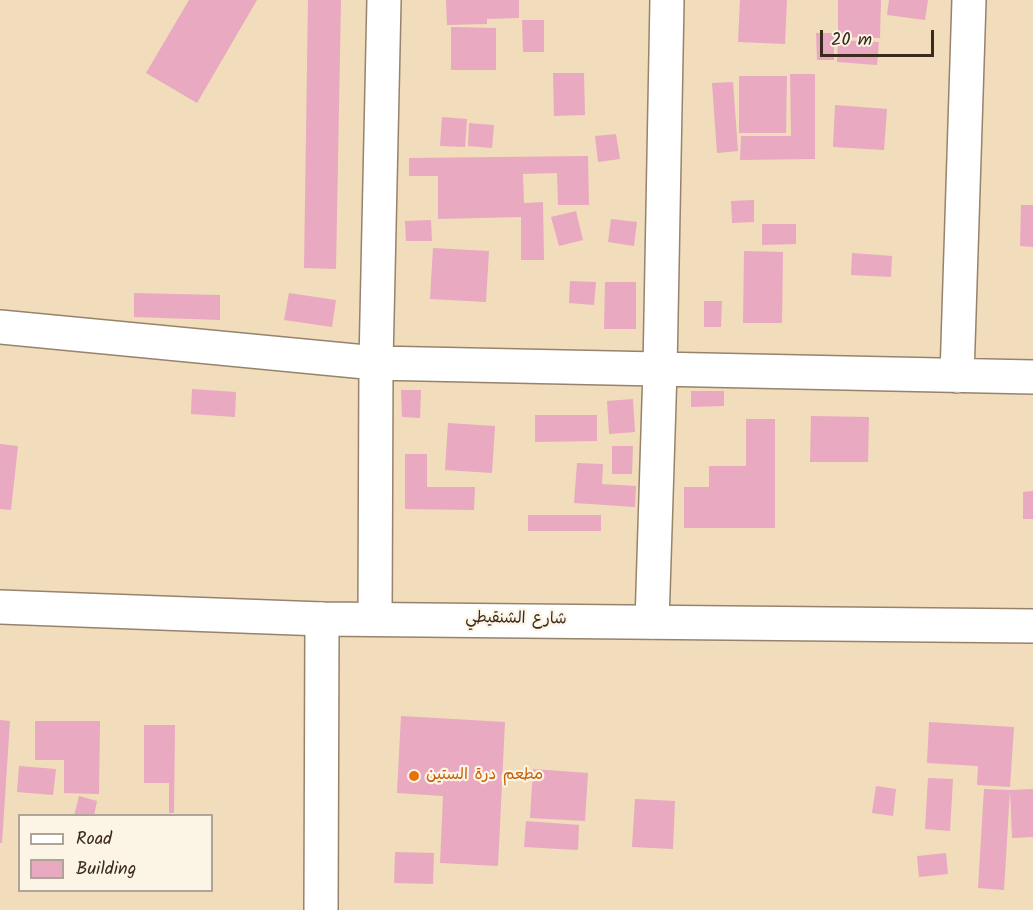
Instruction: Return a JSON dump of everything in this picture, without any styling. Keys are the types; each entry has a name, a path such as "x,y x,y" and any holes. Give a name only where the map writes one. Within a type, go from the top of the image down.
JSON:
{"street":[{"path":"375,619 376,363 384,0"},
{"path":"652,622 660,370 667,0"},
{"path":"957,376 969,0"},
{"path":"0,327 376,363 1033,377"},
{"name":"شارع الشنقيطي","path":"0,607 322,619 1033,626"},
{"path":"321,910 322,619"}],"building":[{"path":"189,0 257,0 197,103 146,73"},
{"path":"308,0 341,0 336,269 304,268"},
{"path":"446,0 519,0 519,18 487,19 487,24 447,25"},
{"path":"740,0 787,0 785,44 738,42"},
{"path":"838,0 881,0 880,38 838,37"},
{"path":"889,0 928,0 925,20 887,15"},
{"path":"522,20 544,20 544,52 523,52"},
{"path":"451,27 496,28 496,70 451,70"},
{"path":"816,33 834,33 834,60 817,60"},
{"path":"838,40 879,42 877,65 837,62"},
{"path":"553,73 584,73 585,115 554,116"},
{"path":"790,74 815,74 815,159 740,160 741,136 791,136"},
{"path":"739,76 787,76 786,133 739,133"},
{"path":"733,82 738,151 717,153 712,83"},
{"path":"835,105 887,109 884,150 833,147"},
{"path":"442,117 467,119 465,147 440,146"},
{"path":"469,123 494,125 492,148 468,146"},
{"path":"616,134 620,159 598,162 595,136"},
{"path":"588,156 589,205 558,205 557,173 523,174 524,203 543,202 544,260 521,260 521,217 438,219 438,176 409,176 409,158"},
{"path":"754,200 754,222 732,223 731,201"},
{"path":"1021,205 1033,205 1033,247 1020,246"},
{"path":"576,211 583,240 559,246 551,217"},
{"path":"611,219 637,222 634,246 608,242"},
{"path":"431,220 432,241 406,241 405,221"},
{"path":"762,224 796,224 796,244 762,245"},
{"path":"433,248 489,251 486,302 430,299"},
{"path":"744,251 783,252 782,323 743,323"},
{"path":"852,253 892,256 891,277 851,275"},
{"path":"570,281 596,282 594,305 569,303"},
{"path":"605,282 636,282 636,329 604,329"},
{"path":"134,293 220,295 220,320 134,317"},
{"path":"289,293 336,300 332,327 284,320"},
{"path":"704,301 722,301 721,327 704,327"},
{"path":"192,389 236,392 235,417 191,414"},
{"path":"401,390 421,390 420,418 402,417"},
{"path":"691,391 724,391 724,406 691,407"},
{"path":"633,399 635,432 609,434 607,401"},
{"path":"535,415 597,415 597,441 535,442"},
{"path":"811,416 869,417 868,462 810,462"},
{"path":"746,419 775,419 775,528 684,528 684,487 709,487 709,466 746,466"},
{"path":"448,423 495,426 492,473 445,470"},
{"path":"0,444 18,446 11,510 0,509"},
{"path":"612,446 633,446 632,474 612,474"},
{"path":"405,454 427,454 427,487 475,487 474,510 405,509"},
{"path":"577,463 603,464 602,484 636,486 635,507 574,503"},
{"path":"1033,491 1033,519 1023,519 1023,492"},
{"path":"528,515 601,515 601,531 528,531"},
{"path":"401,716 505,722 498,866 440,863 443,796 397,793"},
{"path":"0,720 10,721 2,843 0,843"},
{"path":"35,721 100,721 99,794 64,793 64,760 35,760"},
{"path":"929,722 1014,727 1010,787 977,785 978,766 927,763"},
{"path":"144,725 175,725 174,813 169,813 169,783 144,783"},
{"path":"19,766 56,769 53,795 17,792"},
{"path":"533,769 588,773 585,821 530,818"},
{"path":"928,778 953,779 950,831 925,829"},
{"path":"876,786 896,789 893,816 872,813"},
{"path":"984,789 1010,790 1004,890 978,888"},
{"path":"1033,789 1033,837 1012,838 1010,790"},
{"path":"79,796 97,801 94,814 74,814"},
{"path":"635,799 675,801 673,849 632,847"},
{"path":"526,821 579,825 578,850 524,847"},
{"path":"395,852 434,853 433,884 394,883"},
{"path":"946,853 948,874 919,877 917,856"}],"place":[{"name":"مطعم درة الستين","path":"414,776"}]}
